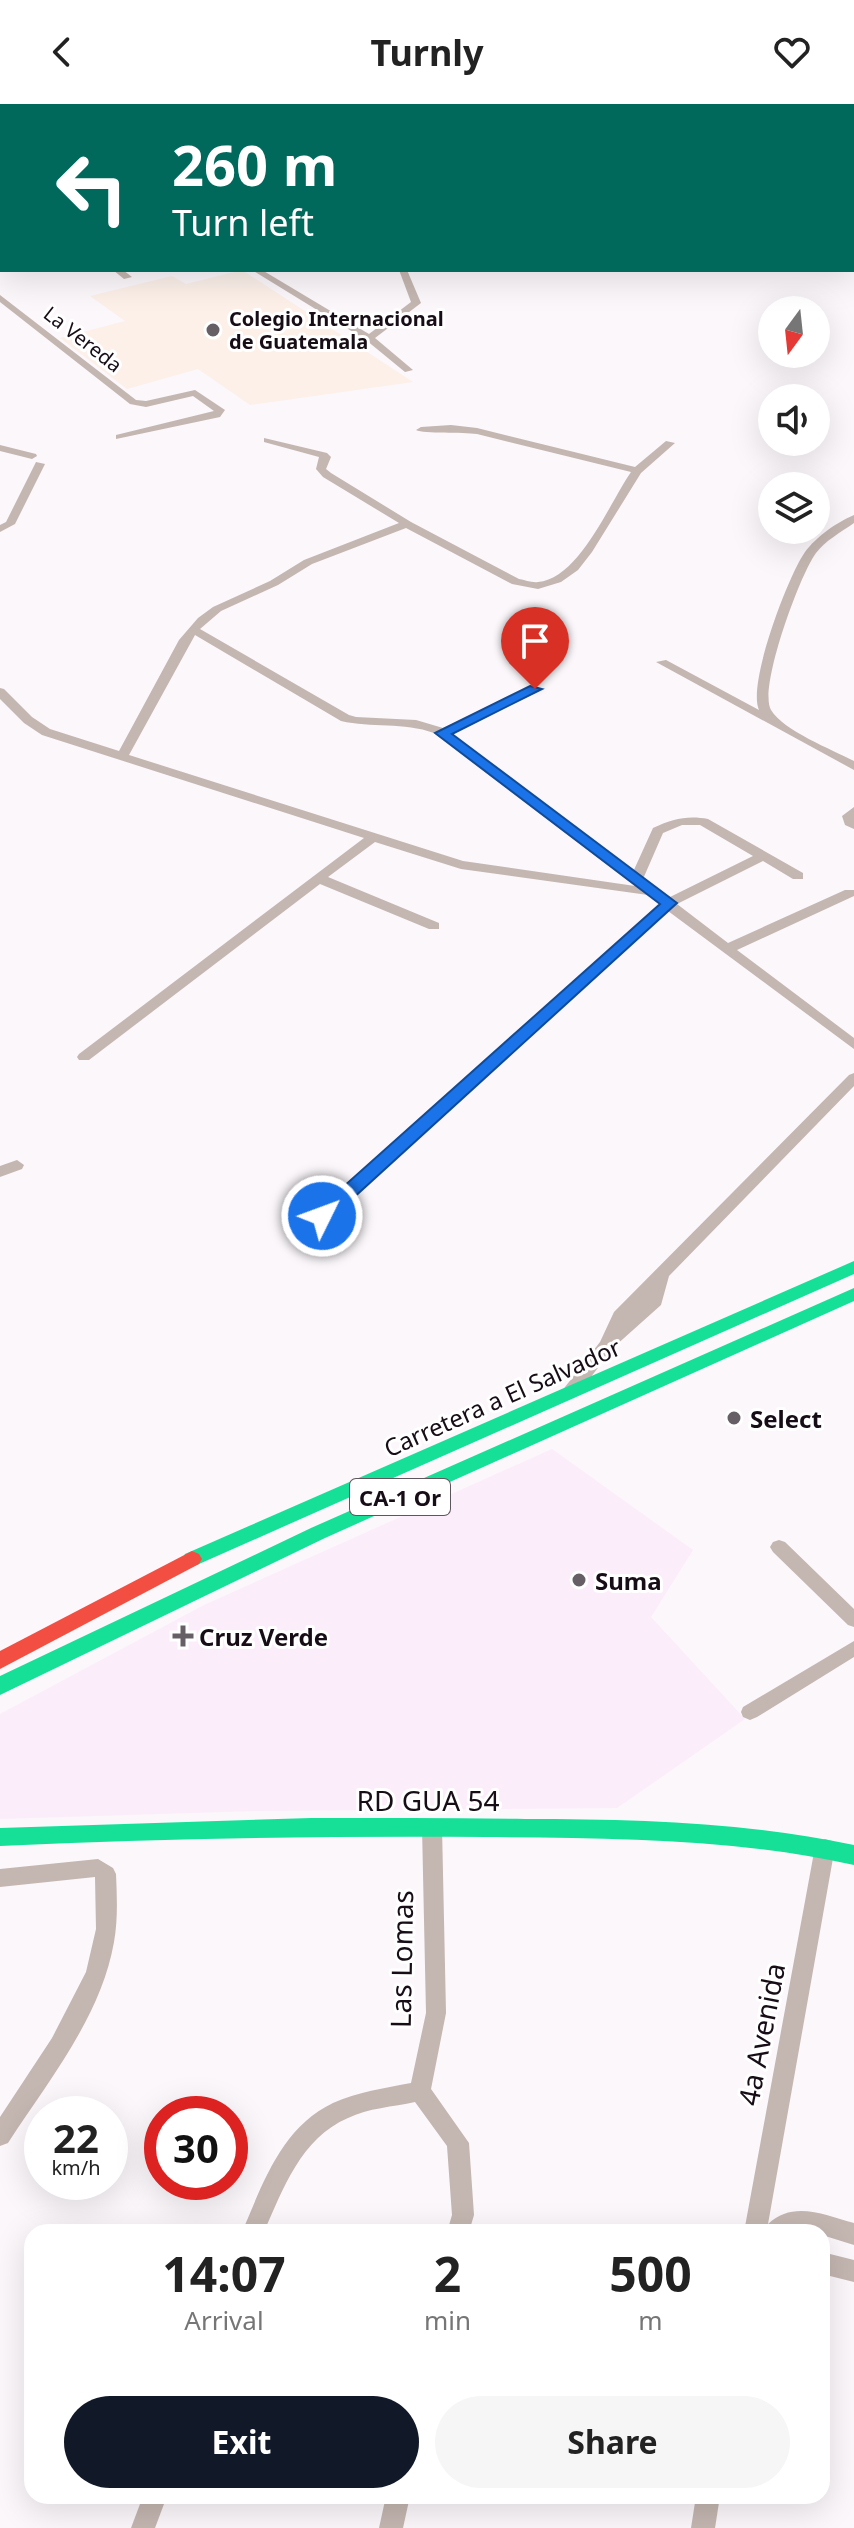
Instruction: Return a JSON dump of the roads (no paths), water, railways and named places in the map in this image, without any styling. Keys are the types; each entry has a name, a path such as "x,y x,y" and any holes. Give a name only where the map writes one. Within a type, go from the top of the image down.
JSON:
{"main road":[{"name":"Carretera a El Salvador","path":"0,1661 196,1557 854,1267"},
{"name":"Carretera a El Salvador","path":"0,1686 75,1646 214,1581 854,1294"},
{"path":"619,1398 606,1391 609,1383 748,1322 757,1310"},
{"path":"280,1522 342,1523 352,1510 536,1430 542,1418 534,1409"},
{"path":"0,1642 133,1580 196,1557"},
{"path":"0,1707 214,1581"},
{"name":"RD GUA 54","path":"0,1837 140,1830 432,1827 708,1832 825,1847 854,1855"}],"street":[{"path":"120,272 127,277"},
{"path":"259,272 369,338 408,370"},
{"path":"369,338 416,303 404,272"},
{"name":"La Vereda","path":"0,298 133,402 146,404 195,393 220,413 120,437"},
{"path":"421,430 451,428 477,431 637,470"},
{"path":"268,440 323,455 326,457 321,469 327,475 407,524 520,583 553,583 573,570 637,470 670,443"},
{"path":"0,448 36,460 10,524 0,529"},
{"path":"777,725 764,708 760,696 768,660 786,610 811,551 854,518"},
{"path":"123,755 194,630 217,609 274,583 308,562 407,524"},
{"path":"194,630 345,718 421,725 442,733 854,1045"},
{"path":"662,662 854,766"},
{"path":"442,733 535,689"},
{"path":"0,692 28,720 46,732 461,865 655,892"},
{"path":"854,811 848,816 849,822 854,825"},
{"path":"637,878 653,837 658,831 682,820 704,822 798,876"},
{"path":"84,1057 373,837"},
{"path":"322,1216 669,903 763,856"},
{"path":"318,878 434,926"},
{"path":"729,948 850,893"},
{"path":"586,1413 569,1394 607,1345 655,1301 661,1276 854,1078"},
{"path":"0,1172 17,1165"},
{"path":"779,1547 854,1620"},
{"path":"750,1712 854,1648"},
{"name":"Las Lomas","path":"420,2091 436,2013 432,1827"},
{"path":"708,1832 726,1838 793,1848 807,1858 810,1873 798,1957 799,1979"},
{"name":"4a Avenida","path":"766,2224 799,1979 807,1960 825,1847"},
{"path":"0,1878 98,1868 106,1874 107,1900 103,1948 82,2006 0,2136"},
{"path":"256,2224 281,2168 307,2130 342,2110 420,2091 458,2143 463,2215 460,2224"},
{"path":"780,2224 795,2220 812,2224"},
{"path":"830,2228 854,2234"},
{"path":"830,2265 854,2271"},
{"path":"143,2528 152,2504"},
{"path":"391,2528 396,2504"},
{"path":"703,2528 707,2504"}],"place":[{"name":"Colegio Internacional de Guatemala","path":"213,330"},
{"name":"Select","path":"734,1418"},
{"name":"Suma","path":"579,1580"},
{"name":"Cruz Verde","path":"183,1636"}]}
